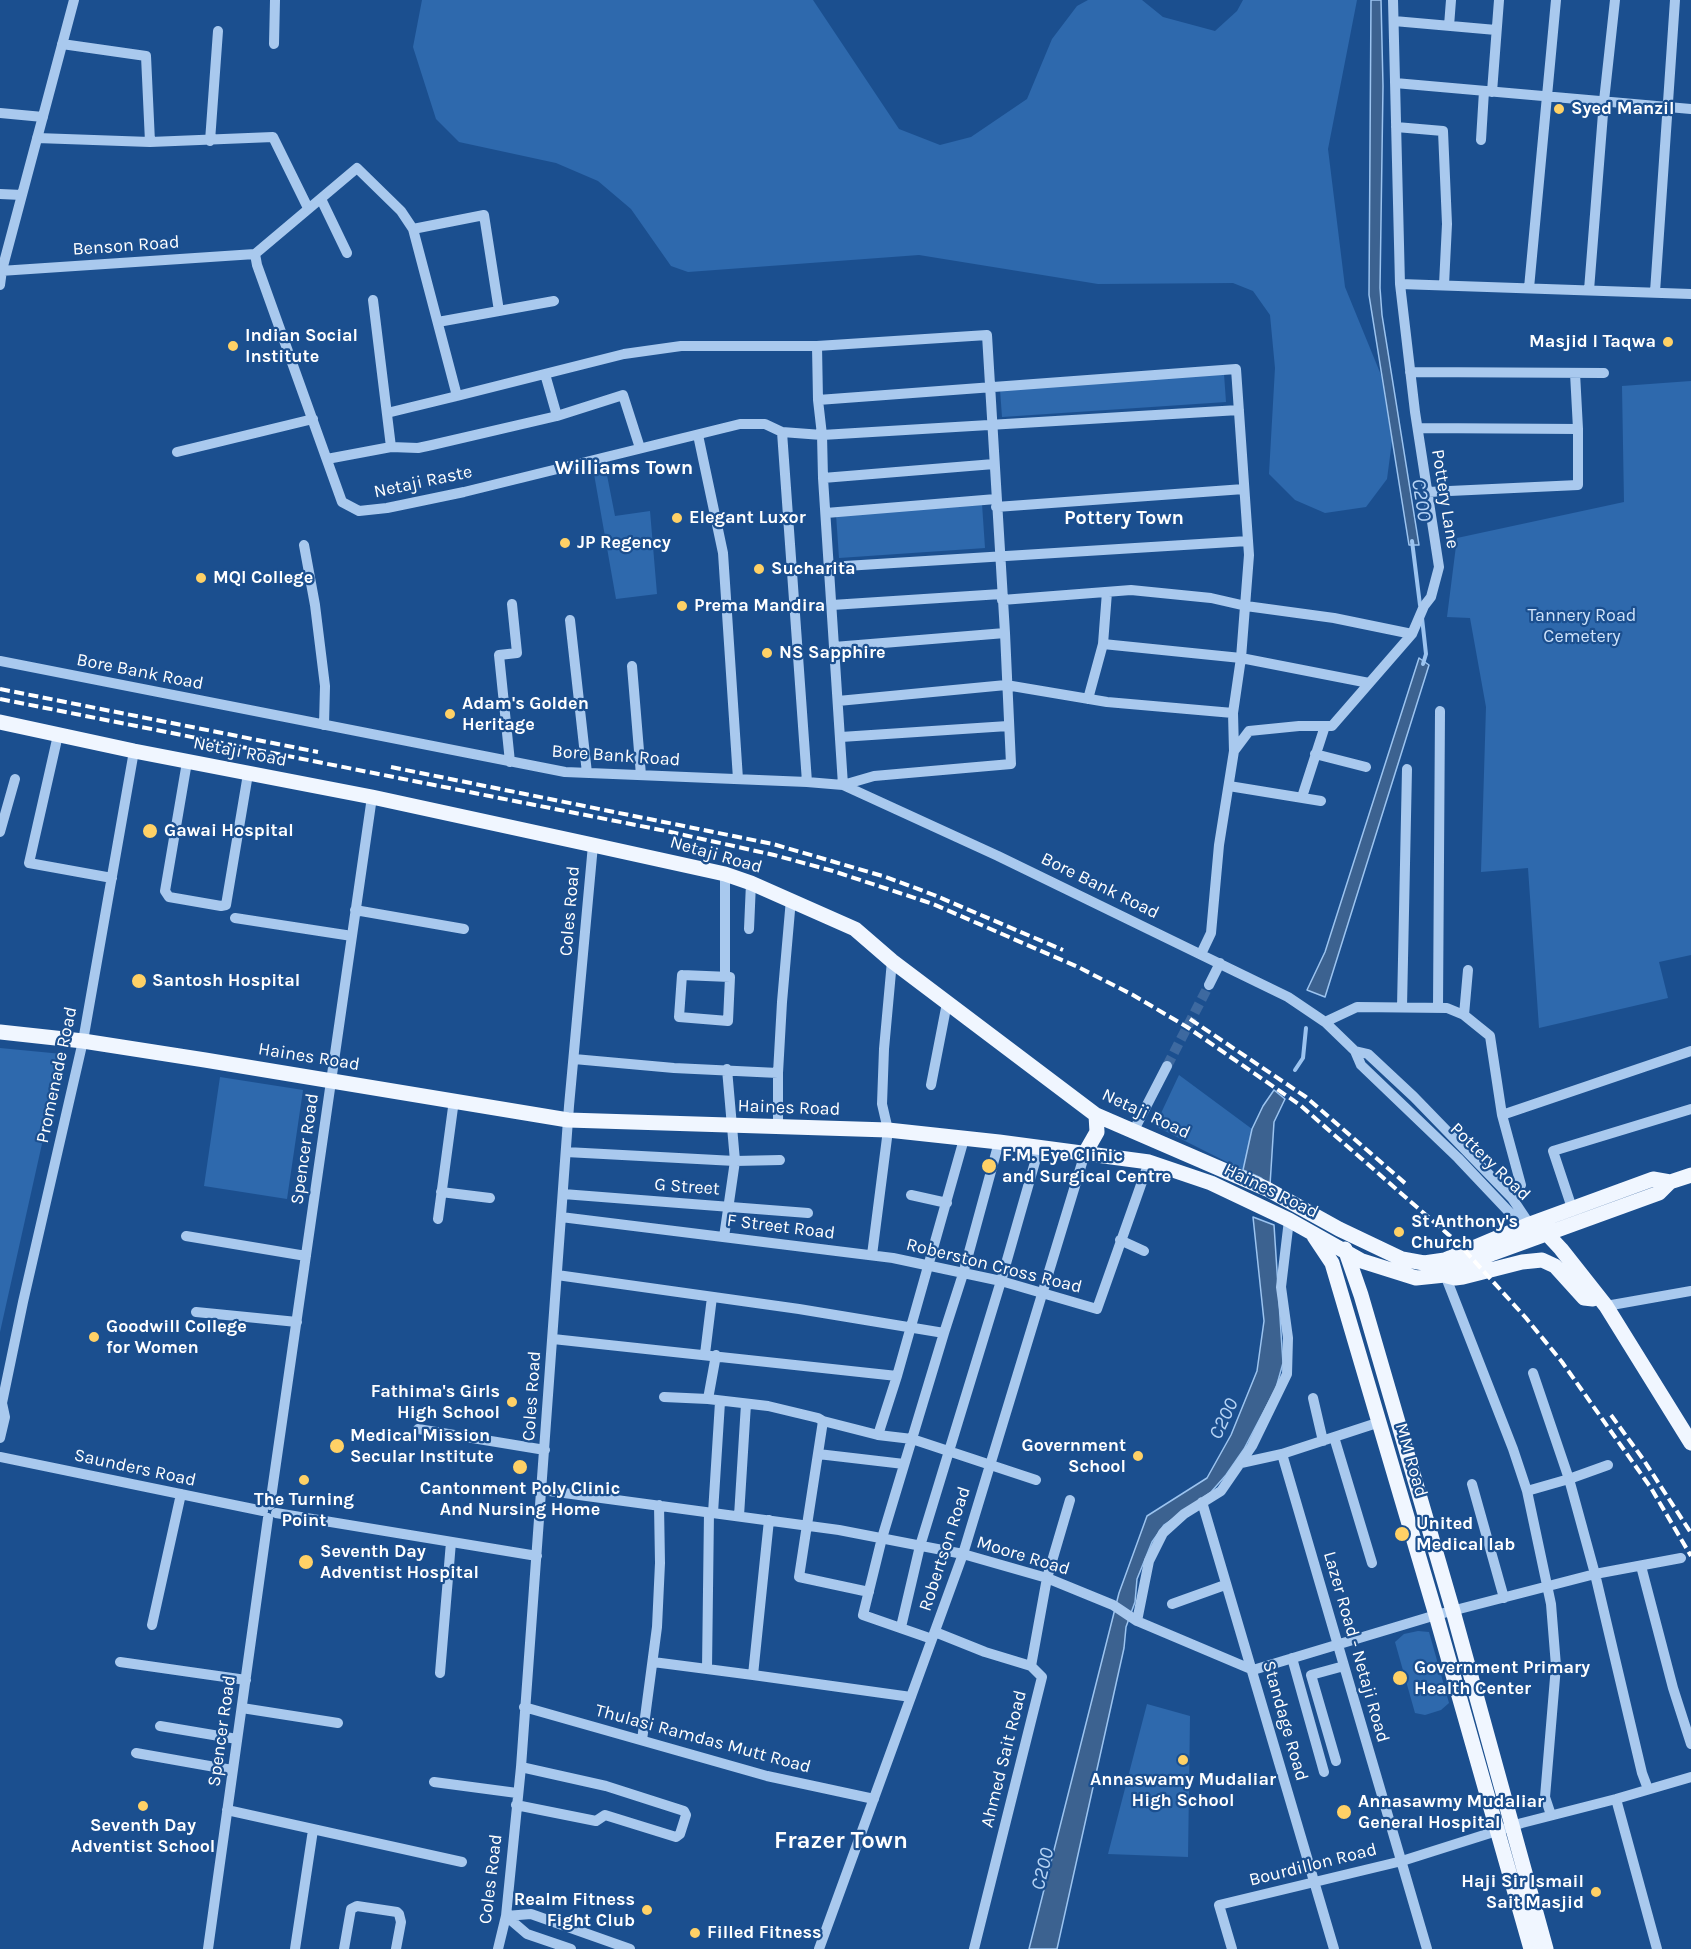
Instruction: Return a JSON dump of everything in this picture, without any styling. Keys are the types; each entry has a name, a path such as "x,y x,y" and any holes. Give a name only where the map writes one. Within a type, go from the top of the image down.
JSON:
{"main road":[{"name":"Netaji Road","path":"0,722 593,844 725,874 751,883 855,929 892,961 1096,1115 1261,1187 1338,1228"},
{"name":"Haines Road","path":"0,1032 82,1041 568,1120 888,1130 1149,1162 1211,1183 1289,1220 1362,1261 1416,1278 1445,1275 1491,1254 1659,1193 1670,1182"},
{"path":"1085,1153 1096,1132 1096,1115"},
{"path":"1670,1182 1691,1175"},
{"name":"Haines Road","path":"1338,1228 1402,1259 1434,1263 1455,1257 1530,1224 1653,1179 1670,1182"},
{"path":"1530,1224 1548,1234 1602,1302 1691,1443"},
{"name":"MM Road","path":"1338,1228 1453,1611 1531,1949"},
{"name":"MM Road","path":"1310,1231 1332,1263 1436,1615 1503,1828 1546,1949"},
{"path":"1445,1275 1455,1278 1463,1277 1522,1262 1542,1260 1555,1266 1584,1298 1602,1302"}],"street":[{"path":"0,285 1,271 74,0"},
{"path":"274,44 275,0"},
{"name":"Pottery Lane","path":"1325,726 1332,726 1412,634 1424,606 1431,597 1439,567 1410,372 1400,284 1393,0"},
{"path":"1449,26 1451,0"},
{"path":"1481,140 1499,0"},
{"path":"1528,288 1556,0"},
{"path":"1589,290 1604,101 1615,0"},
{"path":"1655,292 1675,0"},
{"path":"1394,21 1496,30"},
{"path":"210,141 218,31"},
{"path":"63,44 146,56 150,142"},
{"path":"1395,83 1691,109"},
{"path":"0,112 43,117"},
{"path":"1396,127 1443,131 1447,224 1444,285"},
{"path":"37,138 150,142 210,141 273,136 308,208"},
{"path":"255,255 357,168 401,211 413,229 457,396"},
{"path":"0,194 22,195"},
{"path":"321,199 347,253"},
{"path":"413,229 484,215 499,311"},
{"name":"Benson Road","path":"1,271 255,255"},
{"name":"Netaji Raste","path":"255,255 342,502 359,511 387,508 464,492 740,424 765,424 783,432 822,435 1239,410"},
{"path":"1400,284 1691,294"},
{"path":"373,300 391,447"},
{"path":"438,322 554,301"},
{"path":"387,413 624,354 681,346 817,345 987,335 1011,764 874,776 843,785 818,400 817,345"},
{"path":"818,400 1236,369 1248,541 1246,606 1233,713 1234,751 1219,846 1211,933 1201,954"},
{"path":"1410,372 1604,373"},
{"path":"1428,492 1578,485 1575,372"},
{"path":"545,374 557,416"},
{"path":"327,459 391,447 418,448 557,416 623,395 640,448"},
{"path":"177,452 313,419"},
{"path":"1418,428 1578,429"},
{"path":"783,432 807,782"},
{"path":"698,435 723,553 738,779"},
{"path":"823,478 994,464"},
{"path":"826,513 1245,489"},
{"path":"829,567 1248,541"},
{"path":"304,545 315,605 325,686 324,725"},
{"path":"832,606 1131,590 1211,598 1246,606 1334,618 1412,634"},
{"path":"1088,699 1103,644 1107,592"},
{"path":"510,762 499,655 517,653 512,604"},
{"path":"570,620 588,773"},
{"path":"834,647 1005,633"},
{"path":"1103,644 1241,658 1369,683"},
{"name":"Bore Bank Road","path":"0,661 565,772 843,785 1170,938"},
{"path":"632,666 641,775"},
{"path":"838,701 1006,685 1088,699 1233,713"},
{"path":"1438,1008 1440,711"},
{"path":"841,737 1008,726"},
{"path":"1234,751 1249,731 1325,726 1302,797"},
{"path":"58,735 29,863 112,878"},
{"name":"Promenade Road","path":"0,1438 5,1417 1,1404 82,1041 134,751"},
{"path":"1316,754 1366,767"},
{"path":"187,762 165,891 169,897 226,905 248,774"},
{"path":"1402,1007 1407,769"},
{"path":"0,832 2,817 15,779"},
{"path":"1229,786 1321,801"},
{"name":"Spencer Road","path":"208,1949 372,797"},
{"name":"Coles Road","path":"498,1949 506,1916 521,1767 568,1120 593,844"},
{"path":"725,874 725,976"},
{"path":"749,929 751,883"},
{"path":"778,1127 778,1073 791,899"},
{"path":"356,910 464,929"},
{"path":"235,918 352,936"},
{"name":"Pottery Road","path":"1170,938 1288,997 1321,1020 1355,1051 1361,1065 1458,1158 1511,1214 1530,1224"},
{"path":"872,1255 888,1130 882,1104 884,1049 892,961"},
{"path":"1209,985 1220,963"},
{"path":"1464,1015 1468,970"},
{"path":"682,975 725,976 730,979 728,1021 679,1017 682,975"},
{"path":"931,1085 947,1003"},
{"path":"1321,1020 1357,1007 1447,1008 1464,1015 1490,1036 1502,1115 1521,1185 1512,1198"},
{"name":"Pottery Road","path":"1355,1051 1368,1054 1414,1097 1512,1198 1530,1224"},
{"path":"1502,1115 1691,1051"},
{"path":"574,1059 674,1068 778,1073"},
{"path":"1133,1132 1167,1066"},
{"path":"724,1237 735,1161 727,1069"},
{"path":"438,1219 454,1101"},
{"path":"1572,1208 1553,1151 1691,1109"},
{"path":"879,1435 912,1328 964,1139"},
{"path":"999,1142 963,1274 882,1538 863,1615 1032,1666"},
{"path":"901,1627 920,1546 951,1451 1039,1148"},
{"path":"566,1152 735,1161 780,1160"},
{"name":"Robertson Road","path":"819,1949 963,1554 1085,1153"},
{"name":"Roberston Cross Road","path":"872,1255 1001,1281 1097,1309 1149,1162"},
{"path":"441,1192 490,1198"},
{"name":"G Street","path":"563,1194 808,1213"},
{"path":"911,1195 947,1203"},
{"name":"F Street Road","path":"561,1217 872,1255"},
{"path":"1137,1621 1149,1561 1163,1533 1184,1514 1221,1491 1241,1463 1272,1408 1287,1374 1288,1338 1281,1287 1289,1220"},
{"path":"186,1236 306,1256"},
{"path":"1120,1240 1144,1251"},
{"path":"557,1275 944,1333"},
{"path":"1445,1275 1513,1449 1527,1491 1551,1604 1556,1666 1545,1797 1551,1815"},
{"path":"1602,1302 1691,1291"},
{"path":"707,1669 714,1401 710,1355 712,1297"},
{"path":"196,1312 297,1322"},
{"path":"553,1339 897,1376"},
{"path":"1533,1373 1569,1479 1595,1574 1642,1773 1648,1789"},
{"path":"664,1397 768,1406 879,1435 912,1439 1036,1480"},
{"path":"1313,1398 1372,1563"},
{"path":"739,1516 746,1404"},
{"path":"823,1421 799,1577 869,1592"},
{"path":"1241,1463 1282,1454 1380,1422"},
{"path":"418,1429 545,1450"},
{"path":"818,1454 904,1464"},
{"name":"Lazer Road - Netaji Road","path":"1282,1454 1426,1949"},
{"name":"Saunders Road","path":"0,1457 269,1512 537,1556"},
{"path":"1527,1491 1569,1479 1608,1464"},
{"path":"1472,1484 1504,1598"},
{"name":"Moore Road","path":"542,1490 807,1525 963,1554 1047,1578 1113,1605 1137,1621 1253,1670"},
{"path":"152,1625 181,1494"},
{"name":"Ahmed Sait Road","path":"974,1949 1042,1677 1032,1666 1047,1578 1071,1500"},
{"name":"Standage Road","path":"1202,1502 1334,1949"},
{"path":"642,1740 657,1626 660,1563 659,1505"},
{"path":"753,1675 769,1520"},
{"path":"440,1673 451,1542"},
{"path":"1253,1670 1436,1615 1595,1574 1681,1558"},
{"path":"1641,1566 1673,1688 1691,1744"},
{"path":"1172,1604 1225,1584"},
{"path":"1292,1658 1324,1772"},
{"path":"120,1662 246,1680"},
{"path":"653,1662 911,1697"},
{"path":"1336,1761 1311,1675 1344,1666"},
{"name":"Thulasi Ramdas Mutt Road","path":"524,1707 767,1776 874,1798"},
{"path":"242,1708 338,1723"},
{"path":"160,1726 237,1739"},
{"path":"136,1753 232,1770"},
{"path":"516,1805 596,1821 605,1815 676,1837 680,1834 686,1815 684,1811 606,1786 521,1767"},
{"name":"Bourdillon Road","path":"1232,1949 1219,1905 1402,1861 1503,1828 1691,1777"},
{"path":"434,1782 517,1793"},
{"path":"1616,1799 1658,1949"},
{"path":"228,1810 462,1862"},
{"path":"295,1949 313,1830"},
{"path":"344,1949 351,1909 357,1906 399,1914 401,1922 396,1949"},
{"path":"506,1916 531,1914 630,1949"},
{"path":"506,1916 527,1934 571,1949"}],"green space":[{"path":"422,0 813,0 899,129 940,145 971,137 1027,99 1052,39 1077,6 1088,0 1142,0 1163,17 1215,31 1237,11 1243,0 1357,0 1328,149 1345,287 1381,375 1392,441 1387,479 1366,507 1325,513 1295,500 1269,474 1275,368 1270,315 1253,291 1233,283 1098,284 919,255 688,272 671,266 631,209 598,181 556,163 459,142 436,119 413,47"},
{"path":"1224,374 1226,402 1002,417 1000,389"},
{"name":"Tannery Road Cemetery","path":"1691,381 1691,955 1659,962 1668,998 1539,1028 1528,868 1481,872 1486,707 1470,618 1447,617 1457,538 1624,502 1622,386"},
{"path":"606,470 615,516 650,511 657,594 616,599 594,474"},
{"path":"982,504 985,548 839,558 836,514"},
{"path":"0,1048 62,1054 0,1332"},
{"path":"1179,1075 1252,1129 1243,1170 1155,1126"},
{"path":"220,1077 303,1090 287,1199 204,1186"},
{"path":"1418,1631 1429,1632 1449,1703 1441,1710 1425,1715 1415,1713 1395,1642 1404,1634"},
{"path":"1147,1704 1190,1716 1188,1857 1108,1854"}],"shaded area":[{"path":"1371,0 1381,0 1383,86 1380,288 1382,315 1419,545 1409,545 1369,295"},
{"path":"1419,658 1429,665 1325,997 1307,990 1325,952"},
{"path":"1274,1090 1285,1099 1274,1122 1270,1185 1243,1170 1252,1129"},
{"path":"1253,1217 1274,1225 1283,1363 1276,1388 1244,1449 1226,1475 1211,1492 1164,1525 1152,1542 1137,1579 1135,1602 1126,1627 1124,1648 1057,1949 1029,1949 1119,1593 1147,1516 1207,1478 1231,1435 1257,1371 1264,1321"}],"waterway":[{"name":"C200","path":"1412,541 1420,605"},
{"name":"C200","path":"1422,618 1426,654 1423,664"},
{"name":"C200","path":"1295,1070 1303,1058 1306,1028"}],"tunnel":[{"path":"1167,1066 1209,985"}],"railway":[{"path":"0,689 318,752"},
{"path":"0,699 666,831 774,855 833,871 933,904 1078,967 1133,995 1187,1027 1300,1105 1458,1243 1526,1318 1562,1362 1651,1488 1691,1556"},
{"path":"391,767 773,844 886,877 1063,950"},
{"path":"1190,1019 1306,1097 1406,1184"},
{"path":"1611,1415 1691,1533"}],"place":[{"name":"Syed Manzil","path":"1559,109"},
{"name":"Masjid I Taqwa","path":"1668,342"},
{"name":"Indian Social Institute","path":"233,346"},
{"name":"Elegant Luxor","path":"677,518"},
{"name":"JP Regency","path":"565,543"},
{"name":"Sucharita","path":"759,569"},
{"name":"MQI College","path":"201,578"},
{"name":"Prema Mandira","path":"682,606"},
{"name":"NS Sapphire","path":"767,653"},
{"name":"Adam's Golden Heritage","path":"450,714"},
{"name":"Gawai Hospital","path":"150,831"},
{"name":"Santosh Hospital","path":"139,981"},
{"name":"F.M. Eye Clinic and Surgical Centre","path":"989,1166"},
{"name":"St Anthony's Church","path":"1399,1232"},
{"name":"Goodwill College for Women","path":"94,1337"},
{"name":"Fathima's Girls High School","path":"512,1402"},
{"name":"Medical Mission Secular Institute","path":"337,1446"},
{"name":"Government School","path":"1138,1456"},
{"name":"Cantonment Poly Clinic And Nursing Home","path":"520,1467"},
{"name":"The Turning Point","path":"304,1480"},
{"name":"United Medical lab","path":"1402,1534"},
{"name":"Seventh Day Adventist Hospital","path":"306,1562"},
{"name":"Government Primary Health Center","path":"1400,1678"},
{"name":"Annaswamy Mudaliar High School","path":"1183,1760"},
{"name":"Seventh Day Adventist School","path":"143,1806"},
{"name":"Annasawmy Mudaliar General Hospital","path":"1344,1812"},
{"name":"Haji Sir Ismail Sait Masjid","path":"1596,1892"},
{"name":"Realm Fitness Fight Club","path":"647,1910"},
{"name":"Filled Fitness","path":"695,1933"}],"district":[{"name":"Williams Town","path":"624,468"},
{"name":"Pottery Town","path":"1124,518"},
{"name":"Frazer Town","path":"841,1841"}]}
